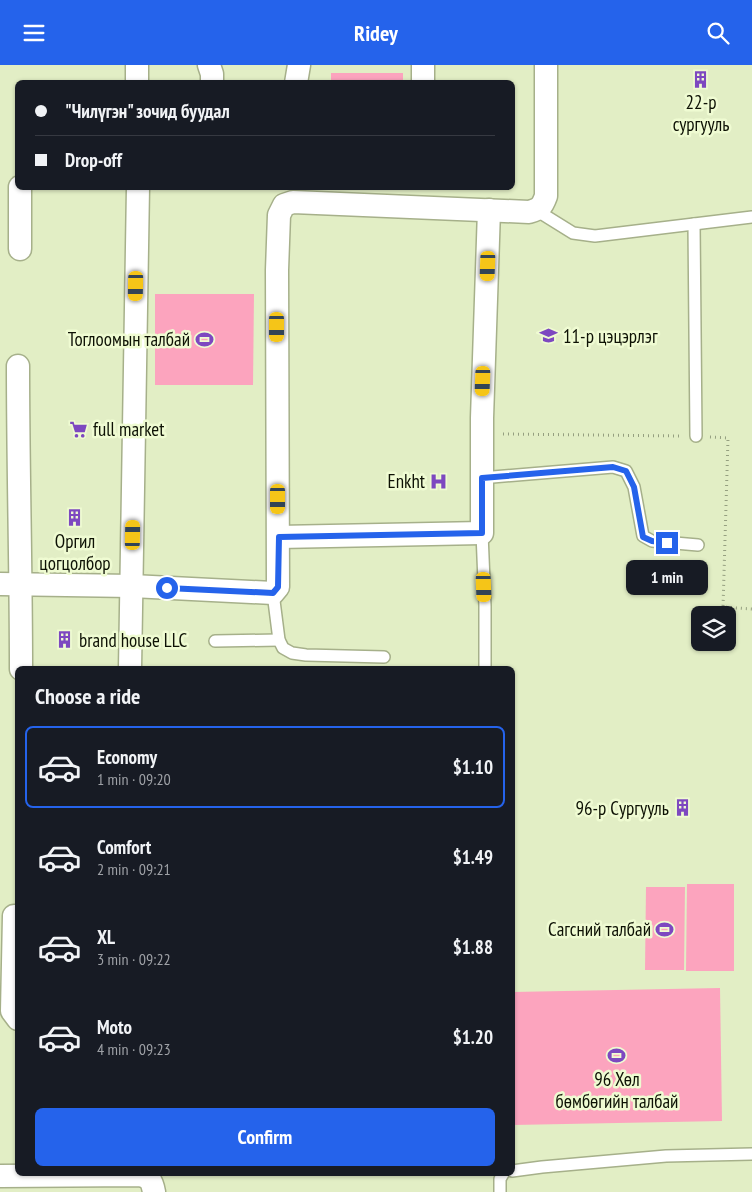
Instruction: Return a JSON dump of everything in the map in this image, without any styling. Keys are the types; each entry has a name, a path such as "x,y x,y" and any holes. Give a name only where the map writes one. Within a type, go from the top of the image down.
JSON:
{"street":[{"path":"137,65 137,80"},
{"path":"209,65 212,80"},
{"path":"296,80 299,65"},
{"path":"423,65 424,80"},
{"path":"11,584 132,586 273,593 278,587 279,537 278,215 284,205 293,203 529,212 536,210 543,205 546,196 546,65"},
{"path":"20,190 20,249"},
{"path":"130,666 138,190"},
{"path":"279,537 482,533 482,434 488,210"},
{"path":"18,367 18,476 11,584 21,666"},
{"path":"14,916 12,1011 15,1015"},
{"path":"0,1176 15,1176"},
{"path":"128,1176 128,1192"},
{"path":"140,1176 146,1177 151,1181 154,1192"}],"lane":[{"path":"536,210 573,233 595,236 752,217"},
{"path":"694,224 696,436"},
{"path":"482,478 613,467 620,469 626,471 634,487 643,537 652,541 698,545"},
{"path":"482,533 485,666"},
{"path":"273,593 279,640 283,648 292,653 306,655 384,657"},
{"path":"215,641 279,640"},
{"path":"515,1171 666,1156 752,1154"},
{"path":"500,1192 502,1176"}],"path":[{"path":"482,434 728,438 722,607 752,609"}],"shaded area":[{"path":"331,73 403,73 403,80 331,80"},
{"name":"Тоглоомын талбай","path":"155,294 254,294 253,385 155,385"},
{"path":"687,884 734,884 734,971 686,971"},
{"name":"Сагсний талбай","path":"646,887 685,887 684,970 645,970"},
{"name":"96 Хөл бөмбөгийн талбай","path":"720,988 722,1121 515,1125 515,992"}],"place":[{"name":"22-р сургууль","path":"701,79"},
{"name":"11-р цэцэрлэг","path":"549,336"},
{"name":"Тоглоомын талбай","path":"204,339"},
{"name":"full market","path":"79,429"},
{"name":"Enkht","path":"439,481"},
{"name":"Oргил цогцолбор","path":"75,518"},
{"name":"brand house LLC","path":"65,640"},
{"name":"96-р Сургууль","path":"683,808"},
{"name":"Сагсний талбай","path":"665,929"},
{"name":"96 Хөл бөмбөгийн талбай","path":"617,1056"}],"route":[{"path":"167,588 273,593 278,587 279,537 482,533 482,478 613,467 626,471 634,487 643,537 652,541 667,543"}]}
